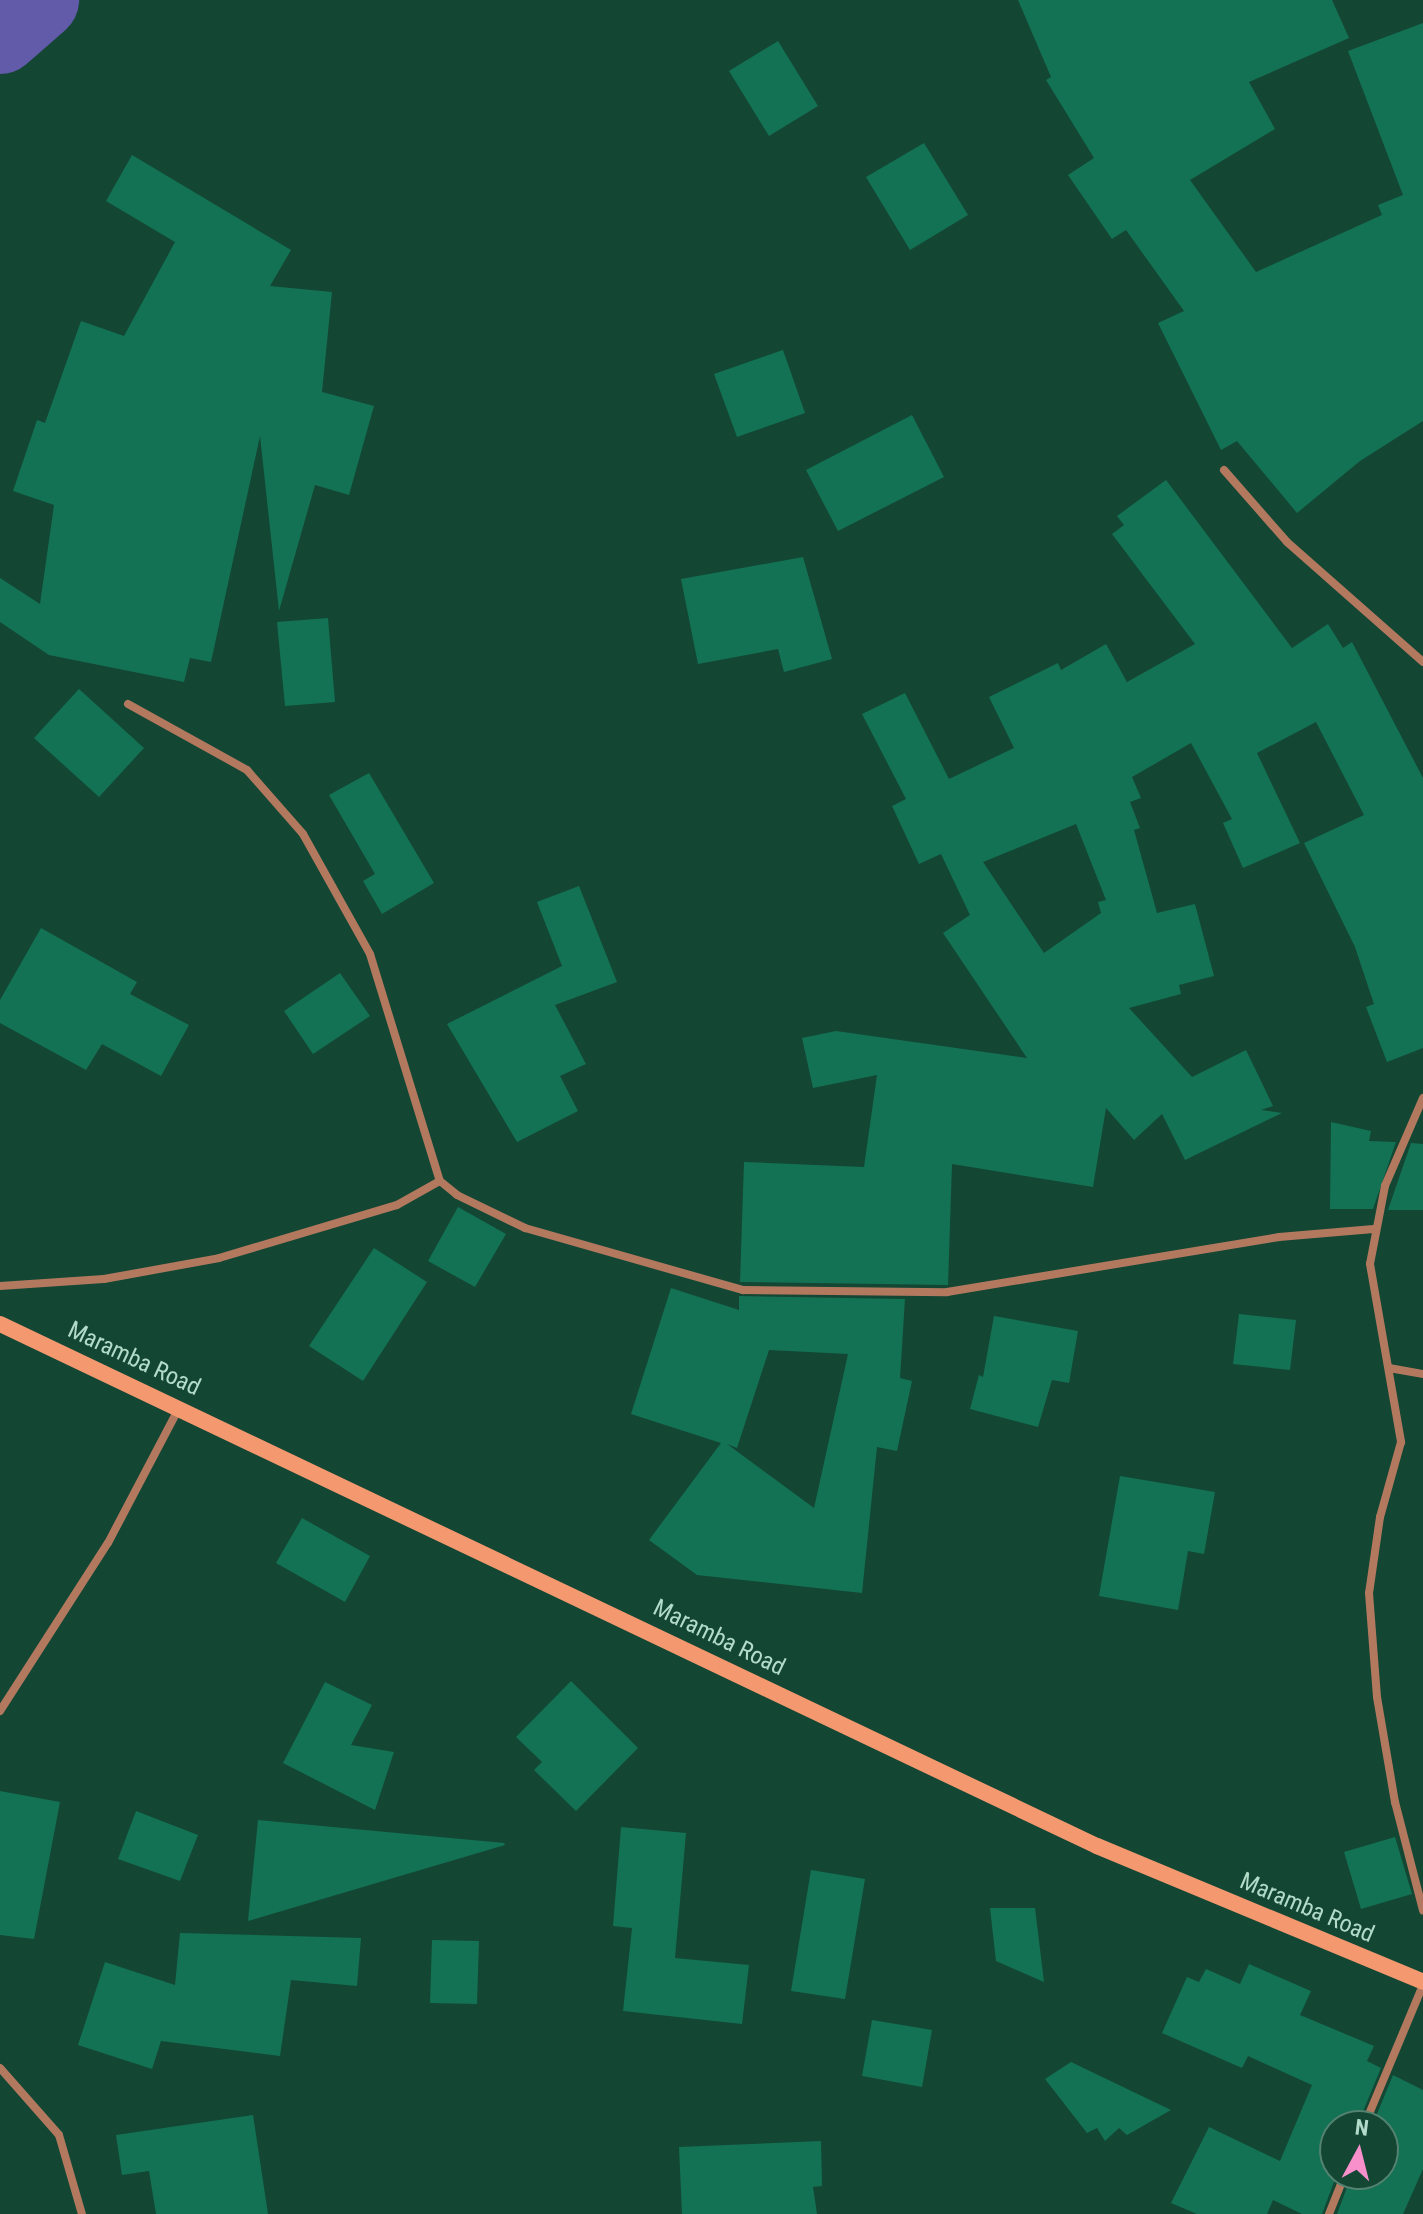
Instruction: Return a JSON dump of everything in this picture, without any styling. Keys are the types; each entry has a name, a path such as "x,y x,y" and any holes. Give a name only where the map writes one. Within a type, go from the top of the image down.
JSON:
{"street":[{"path":"1224,470 1287,542 1423,662"},
{"path":"128,704 247,770 311,847 370,954 440,1181 457,1195 525,1228 743,1290 947,1292 1279,1237 1374,1229"},
{"path":"1423,1098 1385,1186 1374,1229 1372,1289 1401,1442 1380,1517 1369,1593 1370,1635 1395,1802 1423,1910"},
{"path":"0,1286 104,1279 219,1258 397,1205 440,1181"},
{"name":"Maramba Road","path":"0,1324 1097,1846 1423,1984"},
{"path":"1389,1368 1423,1374"},
{"path":"0,1711 108,1543 179,1407"},
{"path":"1371,2110 1423,1984"},
{"path":"0,2068 59,2135 82,2214"},
{"path":"1329,2214 1339,2190"}],"building":[{"path":"1018,0 1332,0 1349,38 1249,82 1275,129 1190,180 1256,272 1382,215 1378,205 1403,195 1348,51 1423,23 1423,421 1360,461 1297,513 1237,441 1221,450 1158,323 1184,311 1126,230 1112,239 1068,175 1094,158 1046,80 1051,77"},
{"path":"778,41 818,106 769,136 729,71"},
{"path":"924,143 968,215 910,250 866,177"},
{"path":"132,155 291,250 270,286 332,292 322,392 374,406 349,495 315,485 279,611 260,436 211,662 190,658 184,682 49,655 0,622 0,578 40,604 54,505 13,491 37,420 45,423 81,321 124,336 175,242 106,201"},
{"path":"783,350 805,413 737,437 714,374"},
{"path":"912,415 944,477 838,531 806,470"},
{"path":"1166,480 1292,648 1328,624 1343,648 1352,642 1423,778 1423,1048 1387,1062 1366,1007 1374,1004 1355,947 1304,843 1364,815 1316,722 1257,753 1300,843 1243,868 1223,823 1232,819 1191,743 1132,777 1141,798 1130,802 1140,828 1134,830 1157,913 1195,904 1214,976 1179,985 1181,994 1129,1008 1192,1077 1246,1050 1273,1106 1261,1110 1282,1113 1185,1160 1162,1114 1134,1140 1106,1108 1093,1187 952,1164 948,1285 740,1282 744,1162 864,1167 877,1075 813,1088 802,1038 836,1031 1027,1058 943,933 970,915 941,854 919,864 892,806 906,799 862,714 905,693 949,779 1014,748 989,697 1058,663 1061,670 1106,644 1127,682 1195,644 1112,534 1124,525 1117,516","holes":["1076,824 1106,900 1098,902 1101,913 1044,953 983,862"]},
{"path":"803,557 832,659 784,672 778,649 698,664 681,579"},
{"path":"328,618 335,702 285,706 277,622"},
{"path":"79,689 144,748 99,797 34,738"},
{"path":"369,773 434,883 382,914 363,881 375,874 329,795"},
{"path":"579,886 617,982 555,1005 586,1064 560,1076 578,1111 517,1142 447,1024 562,966 537,902"},
{"path":"41,928 137,982 130,994 189,1025 161,1076 102,1044 86,1070 0,1023 0,1000"},
{"path":"340,973 370,1016 313,1054 284,1011"},
{"path":"1331,1122 1371,1131 1369,1141 1396,1142 1373,1209 1330,1209"},
{"path":"1411,1143 1423,1144 1423,1210 1388,1210"},
{"path":"458,1207 506,1234 475,1287 428,1261"},
{"path":"374,1248 427,1282 363,1381 309,1346"},
{"path":"671,1288 739,1310 739,1296 905,1299 900,1378 912,1381 897,1451 877,1447 862,1593 697,1575 649,1540 721,1443 631,1414","holes":["769,1350 848,1354 814,1508 727,1444 737,1448"]},
{"path":"1239,1314 1296,1320 1290,1370 1233,1364"},
{"path":"994,1316 1078,1331 1069,1383 1052,1380 1038,1427 970,1409 979,1375 983,1377"},
{"path":"1120,1476 1215,1492 1204,1554 1188,1551 1178,1610 1099,1596"},
{"path":"302,1518 370,1556 345,1602 276,1563"},
{"path":"571,1681 638,1748 576,1811 534,1770 542,1762 516,1737"},
{"path":"325,1682 372,1705 351,1745 394,1752 375,1810 283,1763"},
{"path":"0,1791 60,1802 34,1939 0,1935"},
{"path":"136,1811 198,1835 180,1881 118,1859"},
{"path":"258,1820 504,1843 505,1845 248,1921"},
{"path":"621,1827 686,1833 675,1958 749,1965 742,2024 623,2011 632,1928 613,1926"},
{"path":"1395,1837 1412,1894 1361,1909 1344,1852"},
{"path":"811,1870 865,1879 845,1999 791,1991"},
{"path":"990,1908 1035,1908 1044,1982 996,1961"},
{"path":"180,1933 361,1938 357,1986 291,1980 280,2056 161,2041 152,2069 78,2045 105,1962 175,1985"},
{"path":"432,1940 479,1941 477,2004 430,2003"},
{"path":"1249,1964 1311,1991 1300,2015 1374,2046 1367,2061 1381,2068 1364,2110 1319,2110 1319,2190 1331,2190 1322,2214 1302,2214 1273,2200 1267,2214 1197,2214 1171,2203 1209,2127 1280,2161 1312,2085 1248,2056 1242,2068 1162,2033 1187,1977 1199,1982 1206,1969 1240,1984"},
{"path":"872,2020 932,2030 922,2087 862,2076"},
{"path":"1071,2062 1171,2110 1127,2135 1119,2128 1105,2141 1097,2128 1087,2133 1045,2079"},
{"path":"1393,2075 1423,2090 1423,2169 1403,2214 1337,2214 1346,2190 1399,2190 1399,2110 1379,2110"},
{"path":"253,2115 268,2214 156,2214 149,2171 122,2175 116,2135"},
{"path":"821,2141 822,2186 813,2187 817,2214 682,2214 679,2147"}],"waterway":[{"path":"0,34 39,0"}]}
